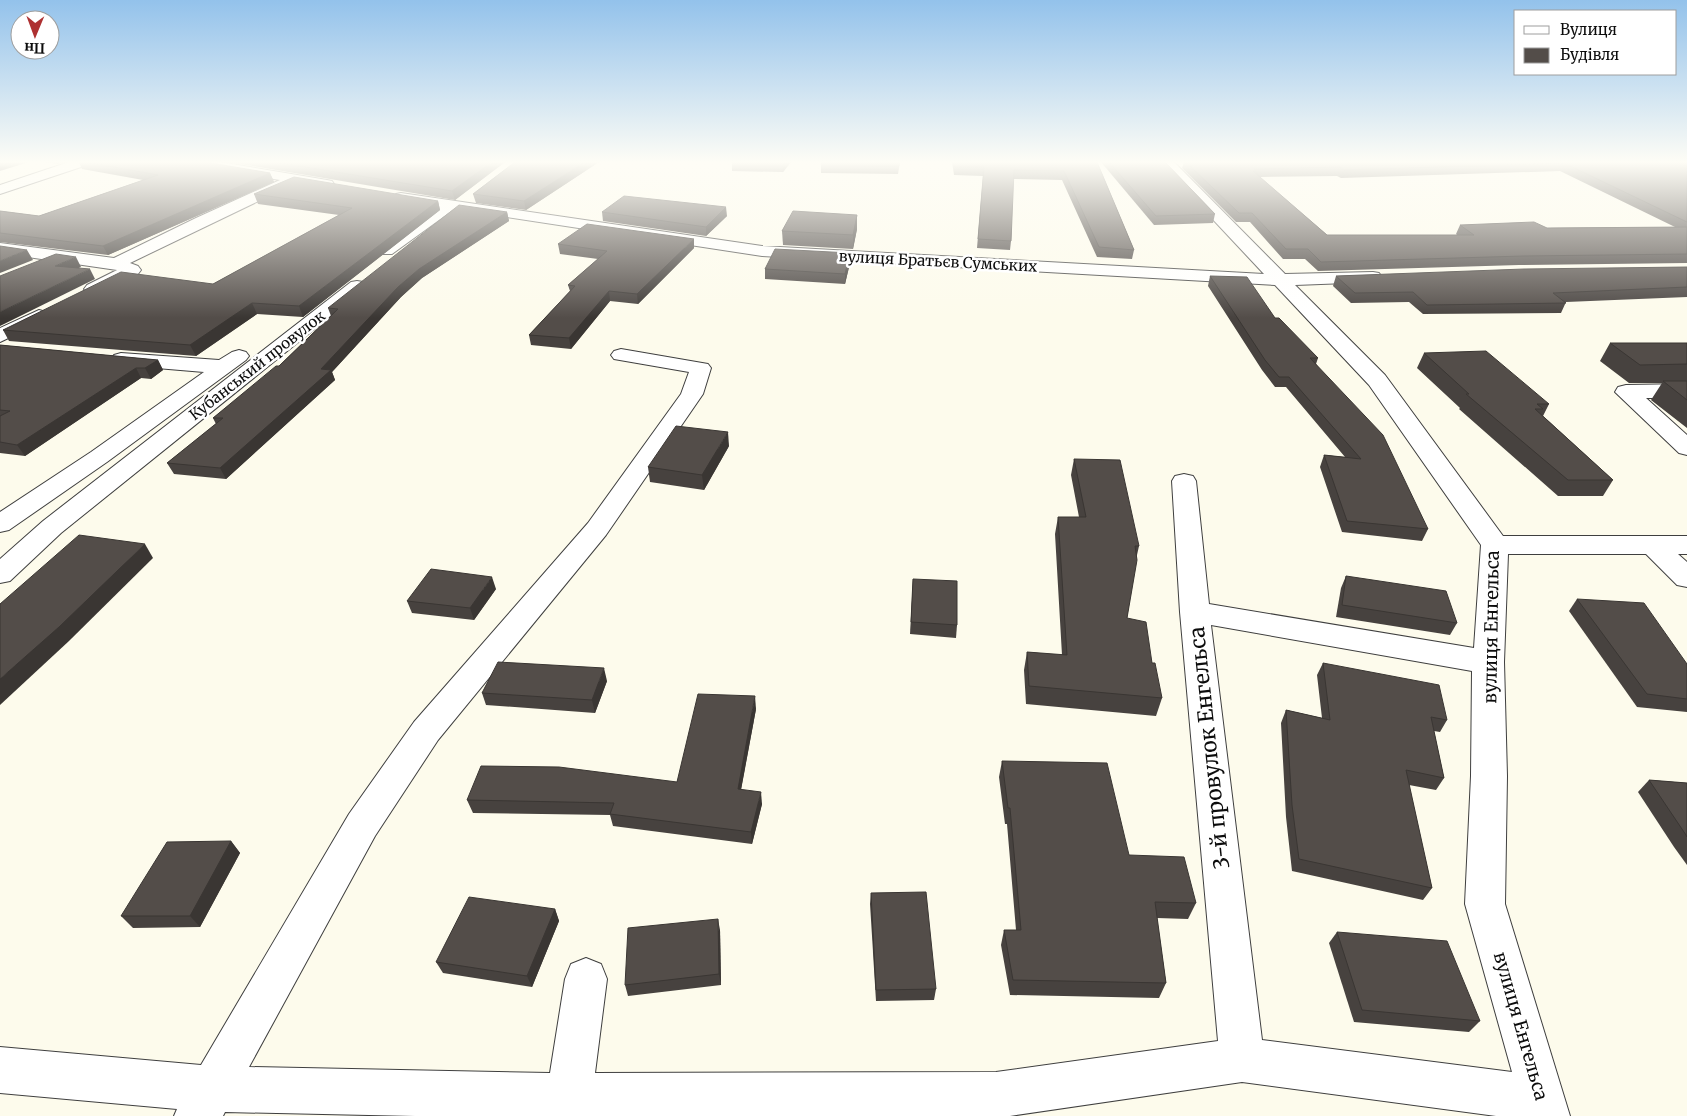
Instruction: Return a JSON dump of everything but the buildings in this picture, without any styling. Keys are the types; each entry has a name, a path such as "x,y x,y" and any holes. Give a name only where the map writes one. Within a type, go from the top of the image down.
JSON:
{"street":[{"path":"116,264 219,214"},
{"name":"Кубанський провулок","path":"0,574 52,527 372,267 443,214"},
{"name":"вулиця Братьєв Сумських","path":"509,214 762,251 1279,280 1394,276"},
{"name":"вулиця Енгельса","path":"1216,214 1377,380 1495,545 1488,662 1489,776 1485,904 1545,1108"},
{"path":"0,248 62,255 116,264 132,270 79,296"},
{"path":"26,270 62,255"},
{"path":"0,524 372,267"},
{"path":"0,336 53,310"},
{"path":"205,1102 372,809 426,731 597,529 692,394 701,368 621,355"},
{"path":"106,358 224,368"},
{"path":"1687,392 1626,392 1687,448"},
{"path":"1184,481 1195,612"},
{"path":"1495,545 1687,545"},
{"path":"1653,545 1687,578"},
{"name":"3-й провулок Енгельса","path":"1242,1060 1195,612 1488,662"},
{"path":"569,1096 586,979"},
{"path":"0,1070 205,1102 569,1096 996,1095 1242,1060 1545,1108"}]}
